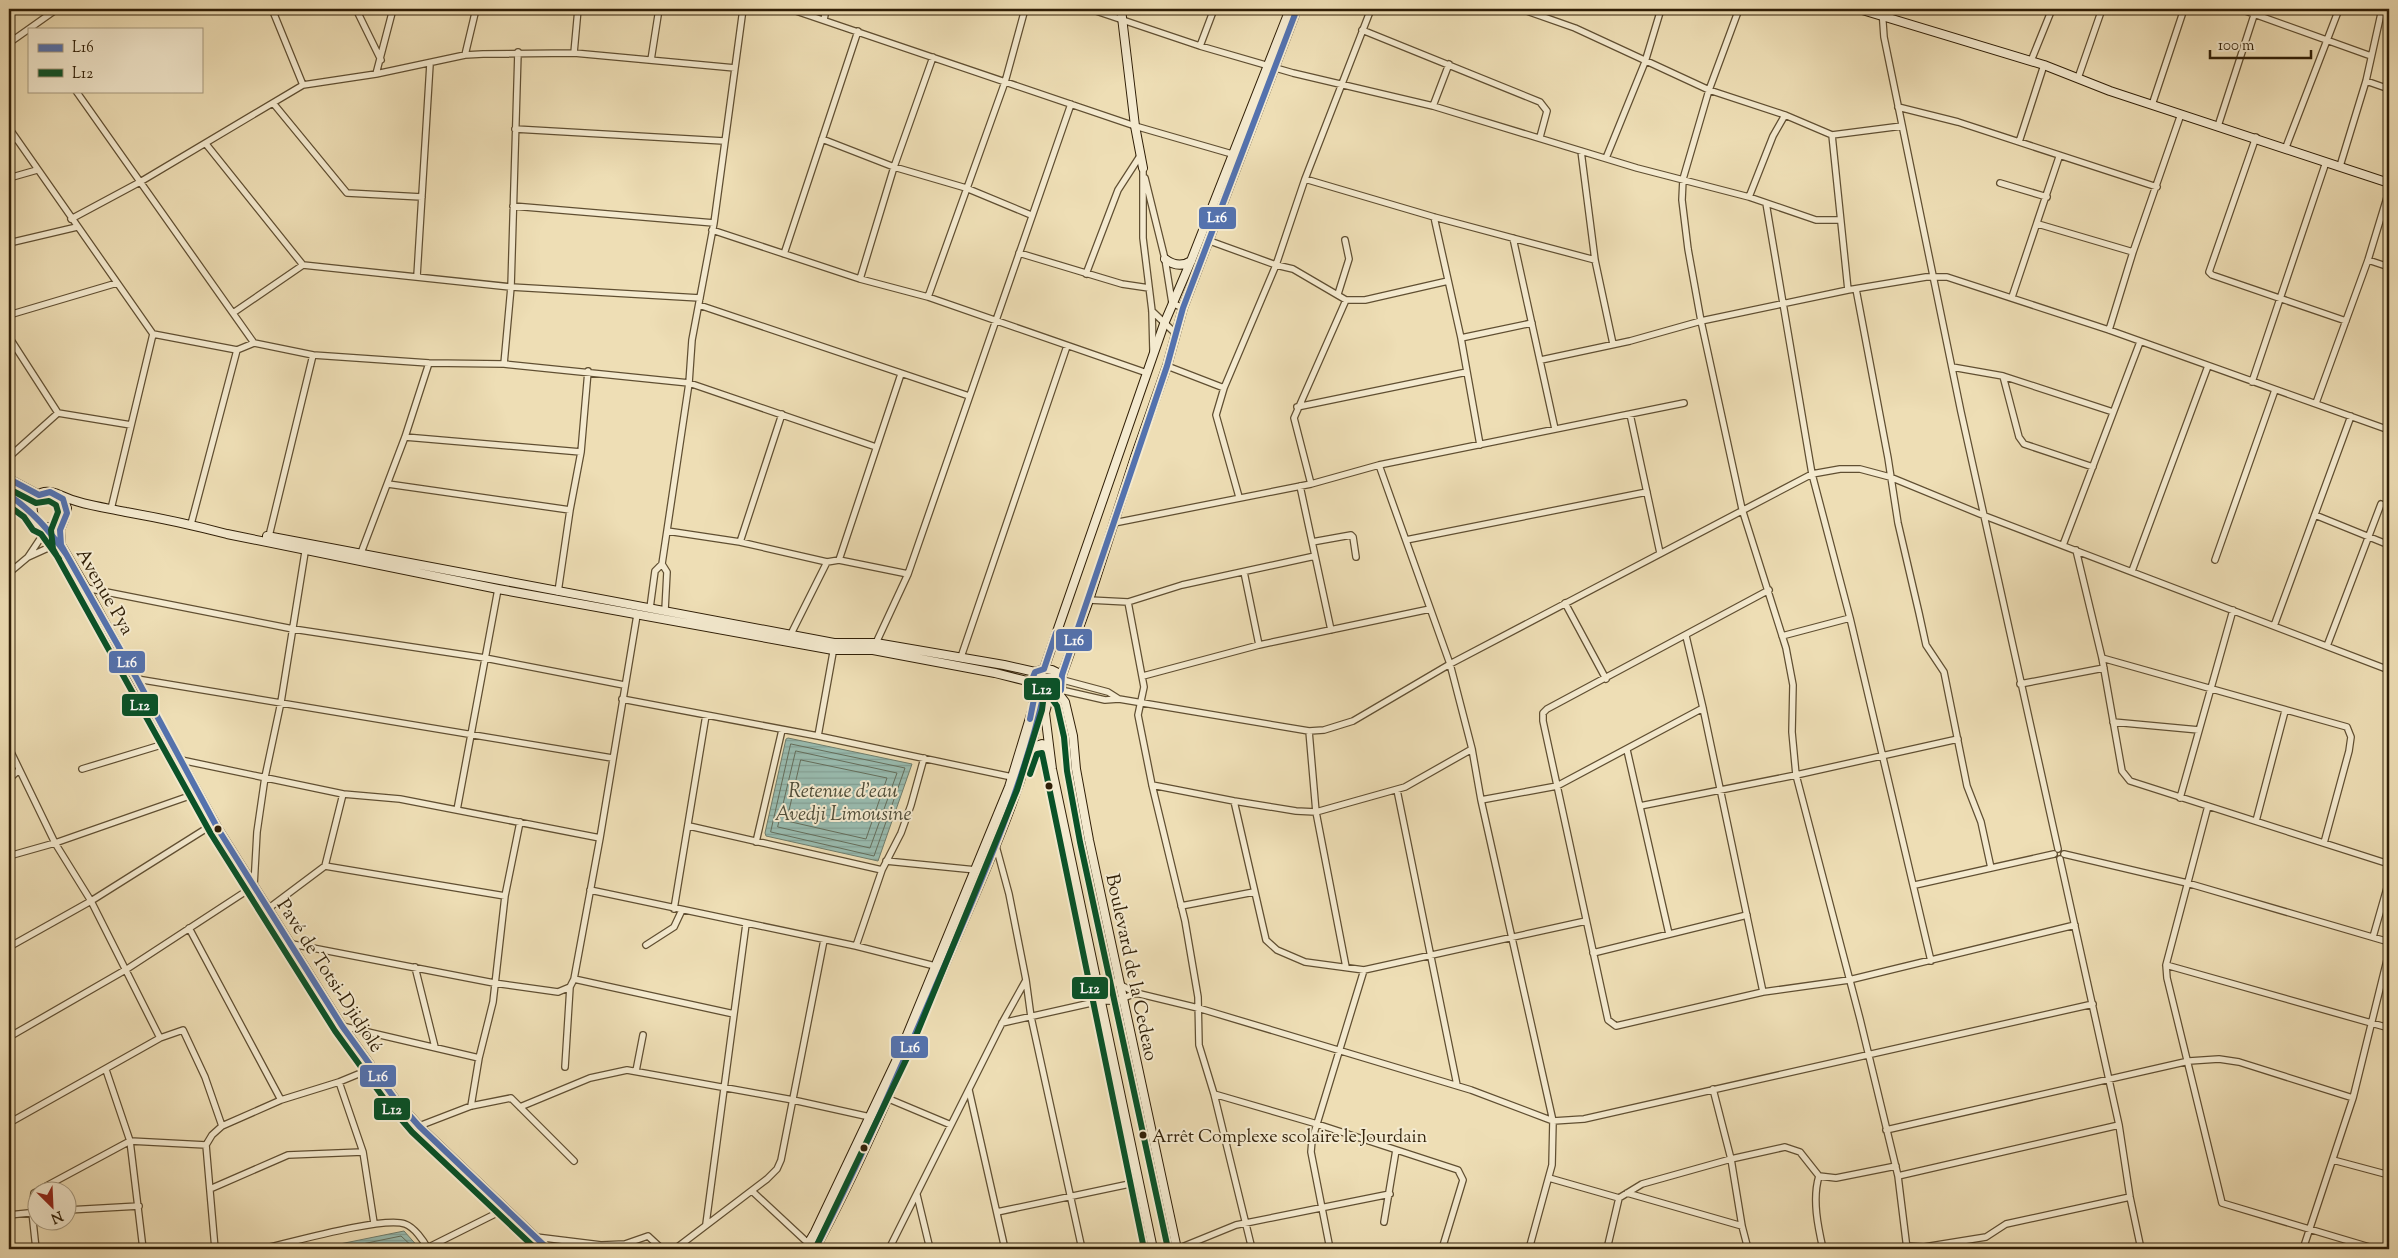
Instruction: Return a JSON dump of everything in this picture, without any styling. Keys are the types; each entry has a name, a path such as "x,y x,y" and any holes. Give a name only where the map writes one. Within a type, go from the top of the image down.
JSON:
{"main road":[{"path":"1121,9 1135,126 1143,168"},
{"path":"809,1248 889,1099 996,846 1046,698 1060,691 1062,678 1167,366 1182,308 1272,66 1290,9"},
{"path":"1044,669 1172,303 1191,261 1232,154 1297,9"},
{"path":"1858,9 1882,13 2031,60 2152,105 2256,137 2389,183"},
{"path":"1165,259 1170,263 1180,265 1191,261"},
{"path":"9,479 39,495"},
{"path":"31,511 35,499 39,495 50,492 83,504 192,524 207,529 361,553 558,592 665,610 791,634 834,647 876,643 1035,672 1044,669 1057,671 1062,678"},
{"path":"9,495 31,511 35,521 45,527 59,524 64,520"},
{"path":"60,495 67,508 60,530 60,544"},
{"path":"67,508 83,504"},
{"name":"Avenue Pya","path":"45,527 60,544 138,679"},
{"path":"207,529 269,536 498,589 636,615 834,647 873,650 996,673 1031,682"},
{"path":"809,1248 898,1057 976,870 1012,777 1028,729 1035,694 1031,682 1035,672"},
{"name":"Pavé de Totsi-Djidjolé","path":"138,679 215,824 342,1026 395,1099 419,1126 548,1249"},
{"name":"Boulevard de la Cedeao","path":"1060,691 1065,702 1073,736 1076,769 1088,831 1177,1249"},
{"path":"1035,694 1046,698"},
{"name":"Boulevard de la Cedeao","path":"1046,698 1049,748 1152,1249"},
{"path":"1030,748 1042,744 1049,748"}],"street":[{"path":"31,28 56,9"},
{"path":"272,9 303,85"},
{"path":"356,9 381,60"},
{"path":"376,74 393,9"},
{"path":"466,55 476,9"},
{"path":"574,53 578,9"},
{"path":"651,60 659,9"},
{"path":"650,608 655,571 662,564 689,383 692,340 714,223 743,9"},
{"path":"790,9 1135,126 1232,154"},
{"path":"824,20 826,9"},
{"path":"928,297 1005,82 1025,9"},
{"path":"1090,9 1200,46 1342,85 1433,106 1581,151 1749,197 1816,220 1840,220"},
{"path":"1200,46 1214,9"},
{"path":"1240,496 1216,415 1224,388 1276,265 1305,179 1371,9"},
{"path":"1521,9 1575,28 1709,90 1785,115 1832,135 1902,126"},
{"path":"1606,158 1645,62 1661,9"},
{"path":"1739,9 1709,90 1683,179 1682,200 1687,239 1701,321 1742,509 1769,590 1793,684 1792,732 1796,775 1896,1166 1906,1247 1933,1246 1986,1237 2006,1224 2130,1197"},
{"path":"2031,60 2052,9"},
{"path":"2078,78 2102,9"},
{"path":"2152,105 2184,9"},
{"path":"2240,9 2255,11 2328,41 2372,56"},
{"path":"2286,147 2339,9"},
{"path":"2340,166 2366,81 2382,9"},
{"path":"2218,126 2255,11"},
{"path":"1882,13 1884,37 1898,107 2056,851"},
{"path":"9,43 28,30"},
{"path":"1362,30 1540,102 1547,110 1540,137"},
{"path":"784,254 858,32"},
{"path":"504,364 510,287 518,52"},
{"path":"71,219 206,144 303,85 376,74 466,55 518,52 574,53 735,68"},
{"path":"860,279 894,167 933,57"},
{"path":"418,276 430,64"},
{"path":"1433,106 1449,64"},
{"path":"2019,142 2044,65"},
{"path":"2366,81 2389,88"},
{"path":"77,92 254,343"},
{"path":"273,103 347,193 422,197"},
{"path":"876,643 908,574 1071,104"},
{"path":"1898,107 1958,122 2059,157 2091,164 2157,187"},
{"path":"2109,330 2133,252 2181,114"},
{"path":"1749,197 1773,136 1785,115"},
{"path":"9,128 153,334 236,350 254,343 313,355 429,363 504,364 588,371 689,383 876,447"},
{"path":"515,130 724,141"},
{"path":"1832,135 1848,290"},
{"path":"2256,137 2208,269 2212,275 2346,321"},
{"path":"9,141 16,139"},
{"path":"822,139 894,167 966,188 1031,215"},
{"path":"206,144 303,266"},
{"path":"1581,151 1595,260 1614,344"},
{"path":"1086,274 1118,190 1140,156"},
{"path":"2012,297 2059,157"},
{"path":"2252,382 2326,162"},
{"path":"1143,168 1165,259 1172,303 1182,308"},
{"path":"1143,168 1143,238 1152,311 1153,354"},
{"path":"9,178 38,170"},
{"path":"1305,179 1434,217 1595,260"},
{"path":"2000,182 2047,197"},
{"path":"2316,403 2368,260 2389,191"},
{"path":"1766,204 1812,474 1850,618 1932,961"},
{"path":"512,206 714,223"},
{"path":"1434,217 1461,338 1480,445"},
{"path":"2038,224 2133,252"},
{"path":"9,243 77,227"},
{"path":"712,230 860,279 928,297 1147,373"},
{"path":"1513,238 1555,429"},
{"path":"1208,240 1276,265 1293,269 1346,300 1365,300 1448,281"},
{"path":"1338,294 1349,259 1345,240"},
{"path":"1019,253 1122,284 1149,288"},
{"path":"2368,260 2389,267"},
{"path":"233,313 303,266 418,276 510,287 700,298"},
{"path":"1541,360 1614,344 1701,321 1848,290 1934,276 1947,277 2012,297 2275,390 2388,427"},
{"path":"9,315 117,282"},
{"path":"1856,289 1898,522 1926,645 1944,672 1967,786 1981,822 1992,868"},
{"path":"1311,484 1294,423 1297,407 1346,300"},
{"path":"699,305 969,396"},
{"path":"1152,311 1175,333"},
{"path":"1461,338 1532,323"},
{"path":"111,509 153,334"},
{"path":"9,338 58,413 131,425"},
{"path":"2064,545 2140,342"},
{"path":"961,657 1067,346"},
{"path":"192,524 236,350"},
{"path":"269,536 313,355"},
{"path":"361,553 405,437 429,363"},
{"path":"1167,366 1224,388"},
{"path":"2132,572 2208,366"},
{"path":"1952,367 2003,376 2113,412"},
{"path":"558,592 581,452 588,371"},
{"path":"1297,407 1467,372"},
{"path":"839,560 901,374"},
{"path":"2003,376 2019,437 2024,444 2092,467"},
{"path":"2215,560 2275,390"},
{"path":"1114,523 1240,496 1311,484 1379,465 1684,403"},
{"path":"9,457 58,413"},
{"path":"740,542 782,414"},
{"path":"1630,414 1660,553"},
{"path":"2274,626 2351,416"},
{"path":"405,437 581,452"},
{"path":"1379,465 1450,664 1472,749 1481,800 1553,1122 1552,1165 1529,1249"},
{"path":"1060,691 1105,700 1119,699 1140,702 1309,731 1324,730 1352,721 1450,664 1742,509 1812,474 1840,469 1860,469 1890,477 1985,516 2389,670"},
{"path":"388,484 570,510"},
{"path":"1300,486 1331,630"},
{"path":"1406,540 1647,492"},
{"path":"2327,646 2381,504"},
{"path":"2315,515 2389,545"},
{"path":"9,573 28,557 42,536 45,527"},
{"path":"667,531 740,542 827,562 839,560 908,574"},
{"path":"1312,542 1351,535 1353,537 1356,557"},
{"path":"28,557 60,544"},
{"path":"9,1037 127,969 254,886 257,832 265,777 281,702 306,545"},
{"path":"2076,550 2102,658 2122,771 2126,777 2130,781 2180,798 2389,864"},
{"path":"1089,600 1128,602 1182,584 1315,556"},
{"path":"791,634 827,562"},
{"path":"662,564 667,572 665,610"},
{"path":"1244,572 1259,646"},
{"path":"86,588 293,629 485,658 624,685"},
{"path":"457,810 498,589"},
{"path":"1769,590 1543,713 1542,721 1608,1020 1616,1026 1763,992 1849,980 2075,925"},
{"path":"1128,602 1144,687 1138,715 1152,785 1181,906 1198,997 1199,1045 1214,1094 1252,1249"},
{"path":"1565,603 1606,678"},
{"path":"1143,676 1259,646 1430,609"},
{"path":"2180,798 2233,610"},
{"path":"564,1067 570,987 574,979 600,838 636,615"},
{"path":"1782,636 1850,618"},
{"path":"1686,636 1763,992"},
{"path":"818,736 834,647"},
{"path":"2102,658 2347,727 2351,737 2324,843"},
{"path":"2020,684 2104,668"},
{"path":"1062,678 1108,692 1119,699"},
{"path":"138,679 612,758"},
{"path":"622,699 818,736 1012,777"},
{"path":"1481,800 1557,786 1703,708"},
{"path":"2256,821 2285,711"},
{"path":"674,909 706,715"},
{"path":"2113,722 2199,730"},
{"path":"756,842 782,730"},
{"path":"1309,731 1316,812 1346,966"},
{"path":"1640,806 1796,775 1958,739"},
{"path":"82,769 171,742"},
{"path":"9,748 55,843 91,901 127,969 160,1038"},
{"path":"1152,785 1234,801 1296,811 1316,812 1397,790 1472,749"},
{"path":"1627,750 1669,934"},
{"path":"856,946 882,870 901,833 924,758"},
{"path":"181,760 343,794 400,799 600,838"},
{"path":"9,778 19,770"},
{"path":"1397,790 1432,953 1457,1085"},
{"path":"9,856 55,843 198,794"},
{"path":"269,908 325,866 343,794"},
{"path":"1234,801 1264,935 1269,944 1305,962 1346,966 1364,970 1432,953 1586,921"},
{"path":"2208,806 2166,965 2167,978 2222,1203 2376,1249"},
{"path":"471,1106 479,1058 493,1002 506,896 520,822"},
{"path":"9,947 91,901 215,824"},
{"path":"689,826 882,870"},
{"path":"996,846 1007,886 1026,980 1031,1017 1082,1249"},
{"path":"1915,885 2062,850 2075,925 2119,1125 2130,1197 2141,1249"},
{"path":"2062,856 2187,883 2389,942"},
{"path":"886,861 976,870"},
{"path":"325,866 506,896"},
{"path":"2373,937 2389,881"},
{"path":"590,890 856,946 935,966"},
{"path":"1181,906 1254,892"},
{"path":"646,944 674,927 682,910"},
{"path":"1592,953 1747,915"},
{"path":"706,1224 746,924"},
{"path":"189,928 281,1100"},
{"path":"675,1249 752,1191 777,1169 781,1160 794,1100 824,940"},
{"path":"292,944 494,983 558,992 570,987"},
{"path":"2303,1249 2353,1098 2370,1022 2389,952"},
{"path":"2166,965 2389,1028"},
{"path":"415,967 435,1047"},
{"path":"1330,1249 1310,1152 1364,970"},
{"path":"574,979 734,1014"},
{"path":"890,1249 1002,1023 1026,980"},
{"path":"1097,984 1108,981 1120,984 1136,993 1198,1008 1457,1085 1553,1122 1584,1119 1712,1088 1868,1055 2003,1022 2093,1004"},
{"path":"1002,1023 1100,1001 1108,1002 1123,999 1136,993"},
{"path":"342,1026 479,1058"},
{"path":"9,1124 160,1038 183,1030 205,1077 222,1126"},
{"path":"636,1071 642,1035"},
{"path":"1886,1130 2048,1092 2189,1062 2219,1059 2239,1062 2353,1098"},
{"path":"215,1249 206,1145 212,1135 222,1126 281,1100 339,1082 373,1068"},
{"path":"106,1070 130,1141 143,1249"},
{"path":"520,1107 590,1078 610,1072 627,1070 794,1100 879,1119"},
{"path":"339,1082 363,1152 374,1223"},
{"path":"1712,1088 1731,1159 1742,1226 1748,1249"},
{"path":"969,1090 1005,1249"},
{"path":"1214,1094 1317,1124 1458,1170 1462,1174 1463,1180 1442,1249"},
{"path":"419,1126 471,1106 511,1098 574,1161"},
{"path":"889,1099 951,1125"},
{"path":"1898,1176 2119,1125"},
{"path":"58,1180 130,1141 206,1145"},
{"path":"1607,1249 1619,1198 1642,1184 1731,1159 1785,1147 1800,1152 1819,1176 1845,1177 1896,1166"},
{"path":"1384,1222 1396,1150"},
{"path":"210,1189 288,1155 363,1152"},
{"path":"2333,1160 2389,1175"},
{"path":"1819,1176 1816,1185 1816,1206 1823,1249"},
{"path":"1549,1178 1619,1198"},
{"path":"997,1212 1139,1182"},
{"path":"752,1191 809,1248"},
{"path":"1627,1193 1742,1226"},
{"path":"1177,1249 1246,1224 1390,1194"},
{"path":"916,1195 930,1249"},
{"path":"78,1209 139,1206"},
{"path":"262,1249 374,1223 399,1222 407,1224 428,1249 506,1209"},
{"path":"9,1215 28,1213"},
{"path":"35,1230 36,1249"},
{"path":"536,1238 601,1246 625,1244 648,1236 662,1249"}],"water":[{"name":"Retenue d'eau Avedji Limousine","path":"786,739 912,764 878,861 766,836 765,833"},
{"path":"404,1231 420,1249 315,1249"}],"transit line":[{"name":"L16","path":"815,1249 882,1109 986,868 1024,767 1043,698 1053,696 1061,690 1062,675 1167,366 1183,308 1297,9"},
{"name":"L16","path":"9,479 39,495 50,492 63,499 67,513 60,530 61,545 137,679 218,829 342,1026 395,1099 419,1126 548,1249"},
{"name":"L12","path":"9,489 36,503 49,501 56,505 58,512 51,530 53,549 211,834 335,1031 388,1104 412,1132 536,1249"},
{"name":"L16","path":"9,495 40,522 66,554"},
{"name":"L12","path":"9,506 24,517 33,530 41,534 59,559"},
{"name":"L16","path":"1030,719 1035,694 1031,682 1035,672 1044,669 1056,633"},
{"name":"L12","path":"815,1249 906,1060 1017,790 1042,710 1044,694 1040,682 1042,679 1053,679 1049,695 1057,706 1064,737 1067,771 1080,842 1168,1249"},
{"name":"L12","path":"1030,774 1037,754 1042,753 1144,1249"}],"place":[{"name":"Arrêt Complexe scolaire le Jourdain","path":"1143,1135"}]}
